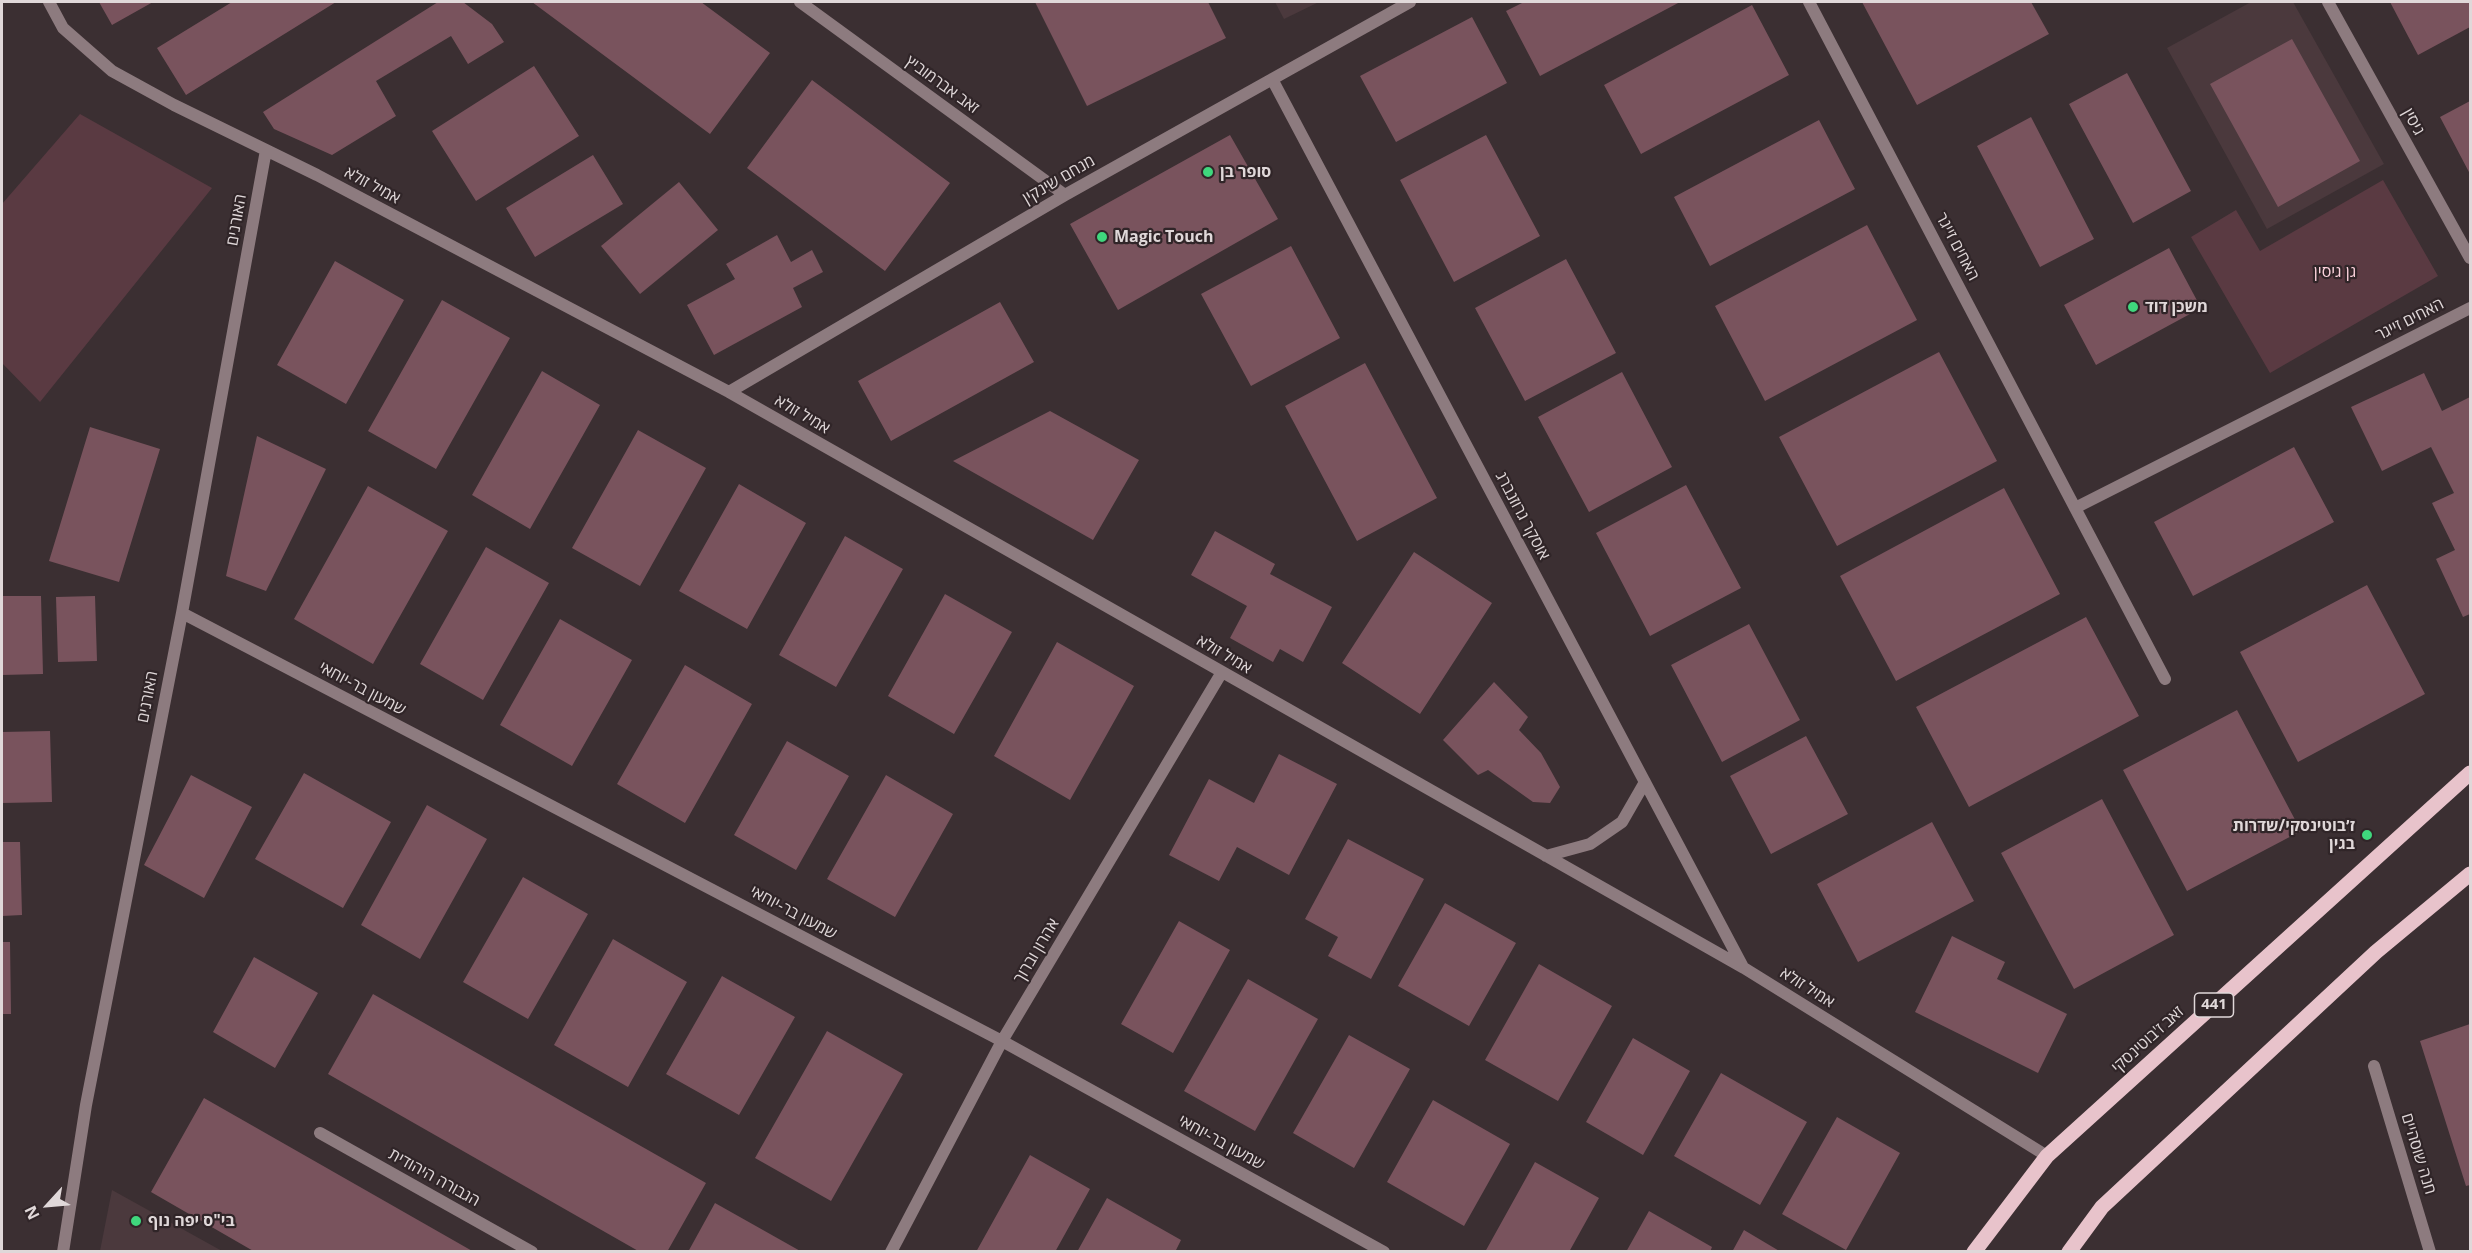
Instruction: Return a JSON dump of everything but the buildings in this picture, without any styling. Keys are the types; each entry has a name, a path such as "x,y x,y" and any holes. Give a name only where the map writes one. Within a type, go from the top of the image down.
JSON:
{"main road":[{"name":"זאב ז'בוטינסקי","path":"1974,1251 2047,1156 2470,773"},
{"path":"2070,1251 2102,1207 2376,952 2468,877"}],"street":[{"name":"אמיל זולא","path":"49,2 63,28 112,71 729,392 1744,968 2047,1156"},
{"name":"זאב אברמוביץ","path":"800,2 1065,195"},
{"name":"מנחם שינקין","path":"729,392 1065,195 1410,2"},
{"name":"האחים זייגר","path":"1809,2 2165,680"},
{"name":"גיסין","path":"2328,2 2470,258"},
{"name":"אוסקר גרוזנברג","path":"1272,79 1744,968"},
{"name":"האורנים","path":"63,1251 86,1105 182,613 266,150"},
{"name":"האחים זייגר","path":"2075,508 2470,308"},
{"name":"שמעון בר-יוחאי","path":"182,613 1002,1041 1384,1251"},
{"name":"אהרון וברוך","path":"891,1251 1002,1041 1222,672"},
{"path":"1546,856 1590,844 1622,822 1645,782"},
{"name":"חנה שוסהיים","path":"2374,1066 2430,1251"},
{"name":"הגבורה היהודית","path":"320,1133 532,1251"}],"shaded area":[{"path":"1275,2 1319,2 1284,19"},
{"path":"2251,2 2293,2 2384,164 2267,229 2167,48"},
{"name":"בי\"ס יפה נוף","path":"112,1190 222,1251 100,1251"}],"green space":[{"path":"80,114 212,188 40,402 2,363 2,204"},
{"name":"גן גיסין","path":"2383,180 2438,276 2270,373 2191,237 2236,210 2260,251"}],"place":[{"name":"סופר בן","path":"1208,172"},
{"name":"Magic Touch","path":"1102,237"},
{"name":"משכן דוד","path":"2133,307"},
{"name":"ז׳בוטינסקי/שדרות בגין","path":"2367,835"},
{"name":"בי\"ס יפה נוף","path":"136,1221"}]}
